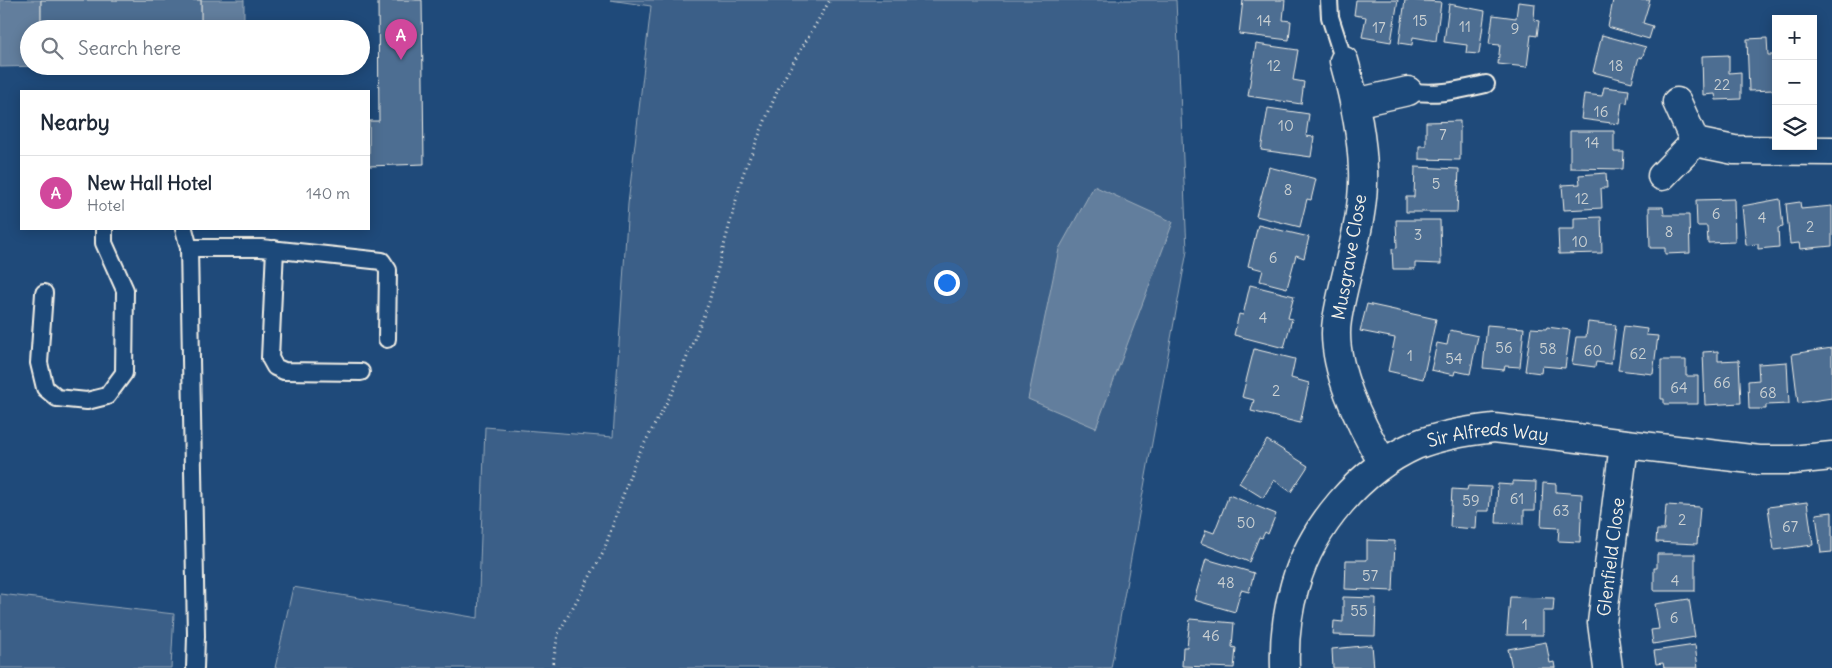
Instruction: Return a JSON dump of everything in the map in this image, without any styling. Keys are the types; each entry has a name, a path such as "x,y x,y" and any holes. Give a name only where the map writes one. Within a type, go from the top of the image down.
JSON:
{"street":[{"name":"Musgrave Close","path":"1344,61 1355,103 1363,171 1357,233 1337,322 1339,357 1347,390 1366,435 1383,463"},
{"path":"1355,103 1408,91"},
{"path":"1676,102 1695,142"},
{"path":"1695,142 1734,150 1832,150"},
{"path":"1662,176 1695,142"},
{"name":"Sir Alfreds Way","path":"1285,668 1284,650 1291,601 1295,584 1312,546 1335,511 1357,486 1383,463 1426,442 1455,433 1494,428 1759,460 1792,460 1832,456"},
{"name":"Glenfield Close","path":"1608,668 1602,623 1624,444"}],"lane":[{"path":"1329,0 1330,17 1344,61"},
{"path":"1408,91 1424,94 1446,93 1486,84"},
{"path":"44,293 39,362 45,388 57,398 86,401 107,396 124,373 125,290 104,243 104,230"},
{"path":"184,230 189,248 195,668"},
{"path":"189,248 275,249 382,261 388,270 387,338"},
{"path":"275,249 270,358 275,366 284,371 361,372"}],"path":[{"path":"552,668 558,634 603,553 635,461 675,387 708,302 743,174 779,87 830,0"}],"shaded area":[{"path":"0,0 41,0 41,20 20,20 20,67 0,67"},
{"path":"201,0 244,0 244,20 201,20"},
{"path":"610,0 1176,0 1187,251 1111,668 275,668 293,587 478,618 485,427 613,437 628,204 651,6"},
{"path":"1094,186 1173,222 1096,428 1028,399 1059,249"},
{"path":"0,594 174,614 171,668 0,668"}],"building":[{"path":"41,0 201,0 201,20 41,20"},
{"path":"378,0 422,0 424,164 370,166 370,121 379,121"},
{"path":"1243,0 1285,0 1283,20 1291,21 1289,40 1239,34"},
{"path":"1356,0 1398,0 1391,42 1362,37 1366,17 1354,15"},
{"path":"1405,0 1441,2 1436,41 1413,37 1412,45 1399,43"},
{"path":"1613,0 1650,0 1643,23 1653,26 1649,39 1608,27"},
{"path":"1518,2 1535,4 1534,20 1539,21 1537,36 1531,35 1527,67 1498,64 1500,45 1489,44 1493,15 1516,18"},
{"path":"1449,4 1485,11 1479,54 1466,53 1467,45 1444,42"},
{"path":"1602,35 1646,47 1642,58 1639,57 1632,82 1593,72"},
{"path":"1767,38 1768,55 1772,55 1772,90 1749,91 1747,39"},
{"path":"1256,44 1298,50 1293,80 1304,82 1301,104 1248,96"},
{"path":"1729,55 1729,73 1741,72 1741,99 1716,100 1715,94 1703,95 1702,56"},
{"path":"1604,87 1629,90 1627,103 1622,102 1619,124 1581,119 1584,94 1602,96"},
{"path":"1268,108 1309,114 1306,136 1314,137 1311,157 1261,150"},
{"path":"1460,121 1460,160 1419,159 1419,146 1426,146 1426,122"},
{"path":"1570,131 1614,131 1614,152 1624,152 1623,169 1570,168"},
{"path":"1269,167 1316,179 1311,200 1307,199 1300,227 1256,216"},
{"path":"1415,167 1459,169 1457,212 1406,212 1406,197 1414,197"},
{"path":"1606,173 1607,188 1601,188 1602,208 1564,210 1562,185 1580,184 1579,175"},
{"path":"1734,199 1735,242 1708,243 1707,226 1697,226 1696,200"},
{"path":"1780,199 1783,227 1778,228 1779,247 1758,249 1758,244 1746,245 1742,206"},
{"path":"1800,202 1801,209 1832,206 1832,246 1800,249 1799,243 1790,244 1786,204"},
{"path":"1649,207 1663,207 1664,215 1689,215 1690,253 1665,254 1665,248 1650,248"},
{"path":"1601,217 1602,253 1559,254 1558,229 1574,229 1574,218"},
{"path":"1396,220 1440,220 1441,264 1415,263 1415,269 1393,269 1392,249 1397,248"},
{"path":"1258,225 1309,237 1304,258 1296,255 1287,288 1260,281 1263,270 1248,266"},
{"path":"1250,285 1294,296 1288,318 1292,319 1284,348 1234,335 1239,314 1243,315"},
{"path":"1367,304 1436,319 1423,379 1388,371 1395,338 1360,331"},
{"path":"1588,322 1616,325 1611,364 1596,362 1595,367 1572,364 1576,337 1586,337"},
{"path":"1487,325 1524,328 1520,367 1505,366 1504,370 1483,368"},
{"path":"1624,326 1647,329 1646,335 1658,336 1653,374 1618,370"},
{"path":"1547,327 1570,330 1565,368 1542,366 1541,373 1525,371 1531,328 1546,329"},
{"path":"1450,330 1478,336 1470,374 1455,371 1454,375 1431,370 1437,343 1447,345"},
{"path":"1832,348 1832,398 1798,403 1792,354"},
{"path":"1254,349 1295,359 1291,378 1309,383 1300,423 1251,411 1254,400 1242,397"},
{"path":"1718,351 1718,361 1739,360 1741,403 1705,405 1703,352"},
{"path":"1661,360 1686,360 1686,376 1698,376 1698,404 1664,404 1664,399 1661,399"},
{"path":"1787,362 1789,404 1766,405 1766,409 1749,409 1748,381 1759,380 1758,364"},
{"path":"1267,440 1308,466 1291,492 1274,480 1263,498 1239,483"},
{"path":"1513,481 1536,482 1535,510 1524,510 1524,524 1496,523 1498,484 1513,485"},
{"path":"1543,483 1556,484 1556,492 1582,494 1580,542 1558,541 1559,528 1541,527"},
{"path":"1468,486 1491,487 1489,511 1477,511 1476,529 1450,527 1452,489 1467,490"},
{"path":"1229,495 1276,514 1268,534 1265,532 1262,538 1259,537 1249,562 1201,543 1206,530 1214,533"},
{"path":"1807,502 1813,545 1774,550 1768,507"},
{"path":"1666,505 1700,507 1697,544 1656,542 1657,530 1664,530"},
{"path":"1832,512 1832,552 1821,553 1816,514"},
{"path":"1367,540 1395,541 1393,591 1345,589 1346,560 1367,560"},
{"path":"1657,554 1695,554 1695,591 1654,591 1654,568 1657,568"},
{"path":"1206,559 1254,573 1249,592 1241,590 1235,612 1194,600"},
{"path":"1343,597 1376,598 1375,636 1333,635 1334,621 1343,622"},
{"path":"1510,597 1554,598 1553,611 1543,611 1543,635 1507,635"},
{"path":"1689,599 1695,637 1653,644 1651,630 1659,629 1655,604"},
{"path":"1190,619 1234,623 1232,647 1236,648 1234,668 1182,666 1183,647 1187,647"},
{"path":"1546,642 1550,663 1554,662 1555,668 1512,668 1508,649"},
{"path":"1372,645 1374,668 1333,668 1332,649"},
{"path":"1695,645 1698,668 1664,668 1663,663 1656,664 1654,651"}],"place":[{"name":"New Hall Hotel","path":"401,60"}]}
